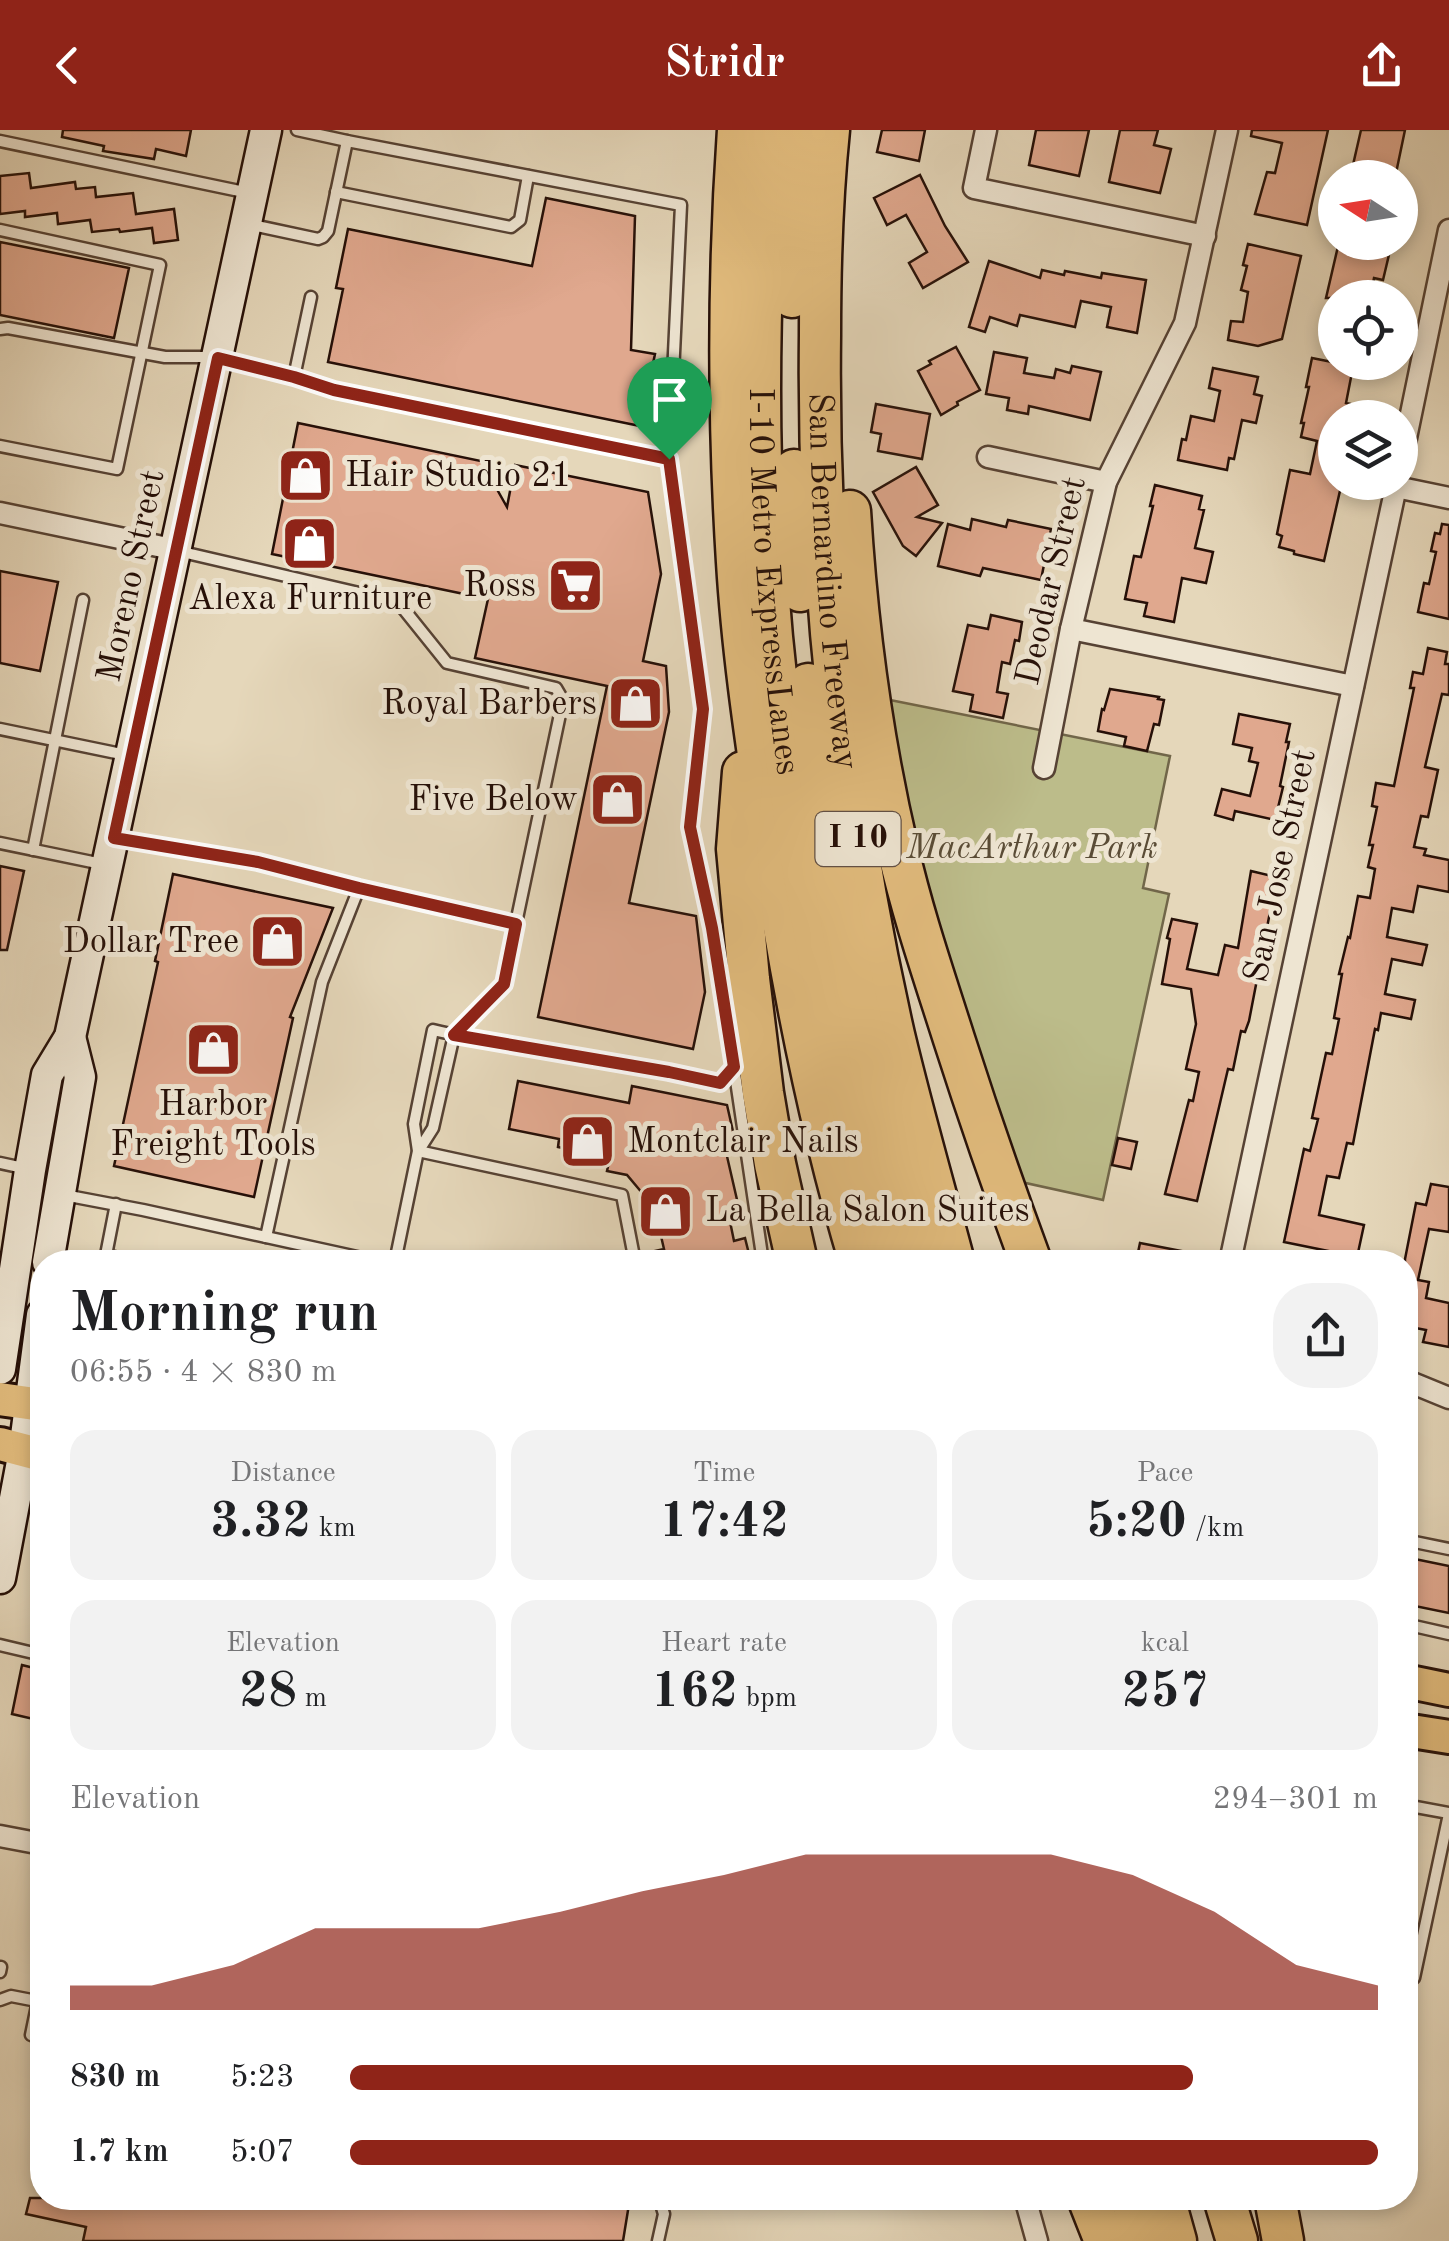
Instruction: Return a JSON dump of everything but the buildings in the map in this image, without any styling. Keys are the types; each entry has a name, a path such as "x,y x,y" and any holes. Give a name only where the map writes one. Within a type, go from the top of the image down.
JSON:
{"highway":[{"name":"I 10","path":"738,130 732,268 732,411 737,562 749,689 792,982 820,1114 857,1250"},
{"name":"I-10 Metro ExpressLanes","path":"770,130 764,214 761,462 779,700 815,946 840,1065 889,1250"},
{"name":"I-10 Metro ExpressLanes","path":"800,130 792,292 793,400 795,530 805,654 832,859 854,987 922,1250"},
{"name":"San Bernardino Freeway","path":"828,130 819,406 832,645 848,776 894,1034 951,1250"},
{"path":"819,406 848,482 852,553 867,673 882,778 898,852 927,961 1027,1250"},
{"path":"749,689 737,849 763,1093 795,1250"},
{"path":"1092,2210 1104,2241"},
{"path":"1135,2210 1144,2241"},
{"path":"1167,2210 1176,2241"},
{"path":"1195,2210 1204,2241"},
{"path":"1228,2210 1237,2241"},
{"path":"1277,2210 1283,2241"}],"main road":[{"path":"1418,1683 1449,1689"},
{"path":"1418,1732 1449,1737"}],"street":[{"name":"Moreno Street","path":"0,1369 15,1166 47,1075 70,1037 266,130"},
{"path":"986,130 974,188 1205,236"},
{"name":"Deodar Street","path":"1044,768 1106,482 1184,323 1227,130"},
{"name":"San Jose Street","path":"1414,400 1449,230"},
{"path":"988,457 1106,482"},
{"path":"1418,486 1449,498"},
{"name":"San Jose Street","path":"1233,1250 1393,500"},
{"path":"0,512 176,550"},
{"path":"1072,628 1353,686"},
{"name":"Moreno Street","path":"50,1250 80,1077 70,1037"},
{"path":"0,1578 22,1450 30,1373"},
{"path":"1418,1385 1449,1398"},
{"path":"0,1836 30,1842"},
{"path":"1029,2210 1038,2241"}],"lane":[{"path":"24,146 28,130"},
{"path":"297,130 681,205 669,459 703,709 690,827 712,928 760,1250"},
{"path":"0,141 252,194"},
{"path":"246,224 324,237 347,141"},
{"path":"336,192 511,228 520,220 528,176"},
{"path":"0,230 160,264 117,468 0,446"},
{"path":"294,377 312,296"},
{"path":"0,329 165,358 218,358 334,390 669,459"},
{"path":"176,550 398,602 448,664 556,688 563,700 504,984 454,1035 433,1128 418,1151"},
{"path":"33,850 83,600"},
{"path":"0,729 132,756"},
{"path":"0,843 33,850 258,862 516,924"},
{"path":"266,1237 322,982 359,888"},
{"path":"397,1250 418,1151 414,1124 433,1030 720,1083 734,1067"},
{"path":"418,1151 622,1196 633,1250"},
{"path":"58,1194 325,1250"},
{"path":"107,1250 116,1204"},
{"path":"1418,1543 1449,1549"},
{"path":"1418,1627 1449,1634"},
{"path":"0,1646 30,1652"},
{"path":"1418,1808 1449,1814 1418,1958"},
{"path":"0,2000 11,1996 30,2000"},
{"path":"658,2241 663,2210"}],"green space":[{"name":"MacArthur Park","path":"880,698 1170,756 1143,888 1169,894 1103,1200 1012,1180 971,1069"}],"place":[{"name":"Hair Studio 21","path":"306,476"},
{"name":"Alexa Furniture","path":"310,543"},
{"name":"Ross","path":"575,586"},
{"name":"Royal Barbers","path":"636,704"},
{"name":"Five Below","path":"617,800"},
{"name":"Dollar Tree","path":"278,942"},
{"name":"Harbor Freight Tools","path":"213,1049"},
{"name":"Montclair Nails","path":"588,1142"},
{"name":"La Bella Salon Suites","path":"666,1211"}],"route":[{"path":"218,358 334,390 669,459 703,709 690,827 712,928 734,1067 720,1083 454,1035 504,984 516,924 258,862 114,838 218,358"}]}
